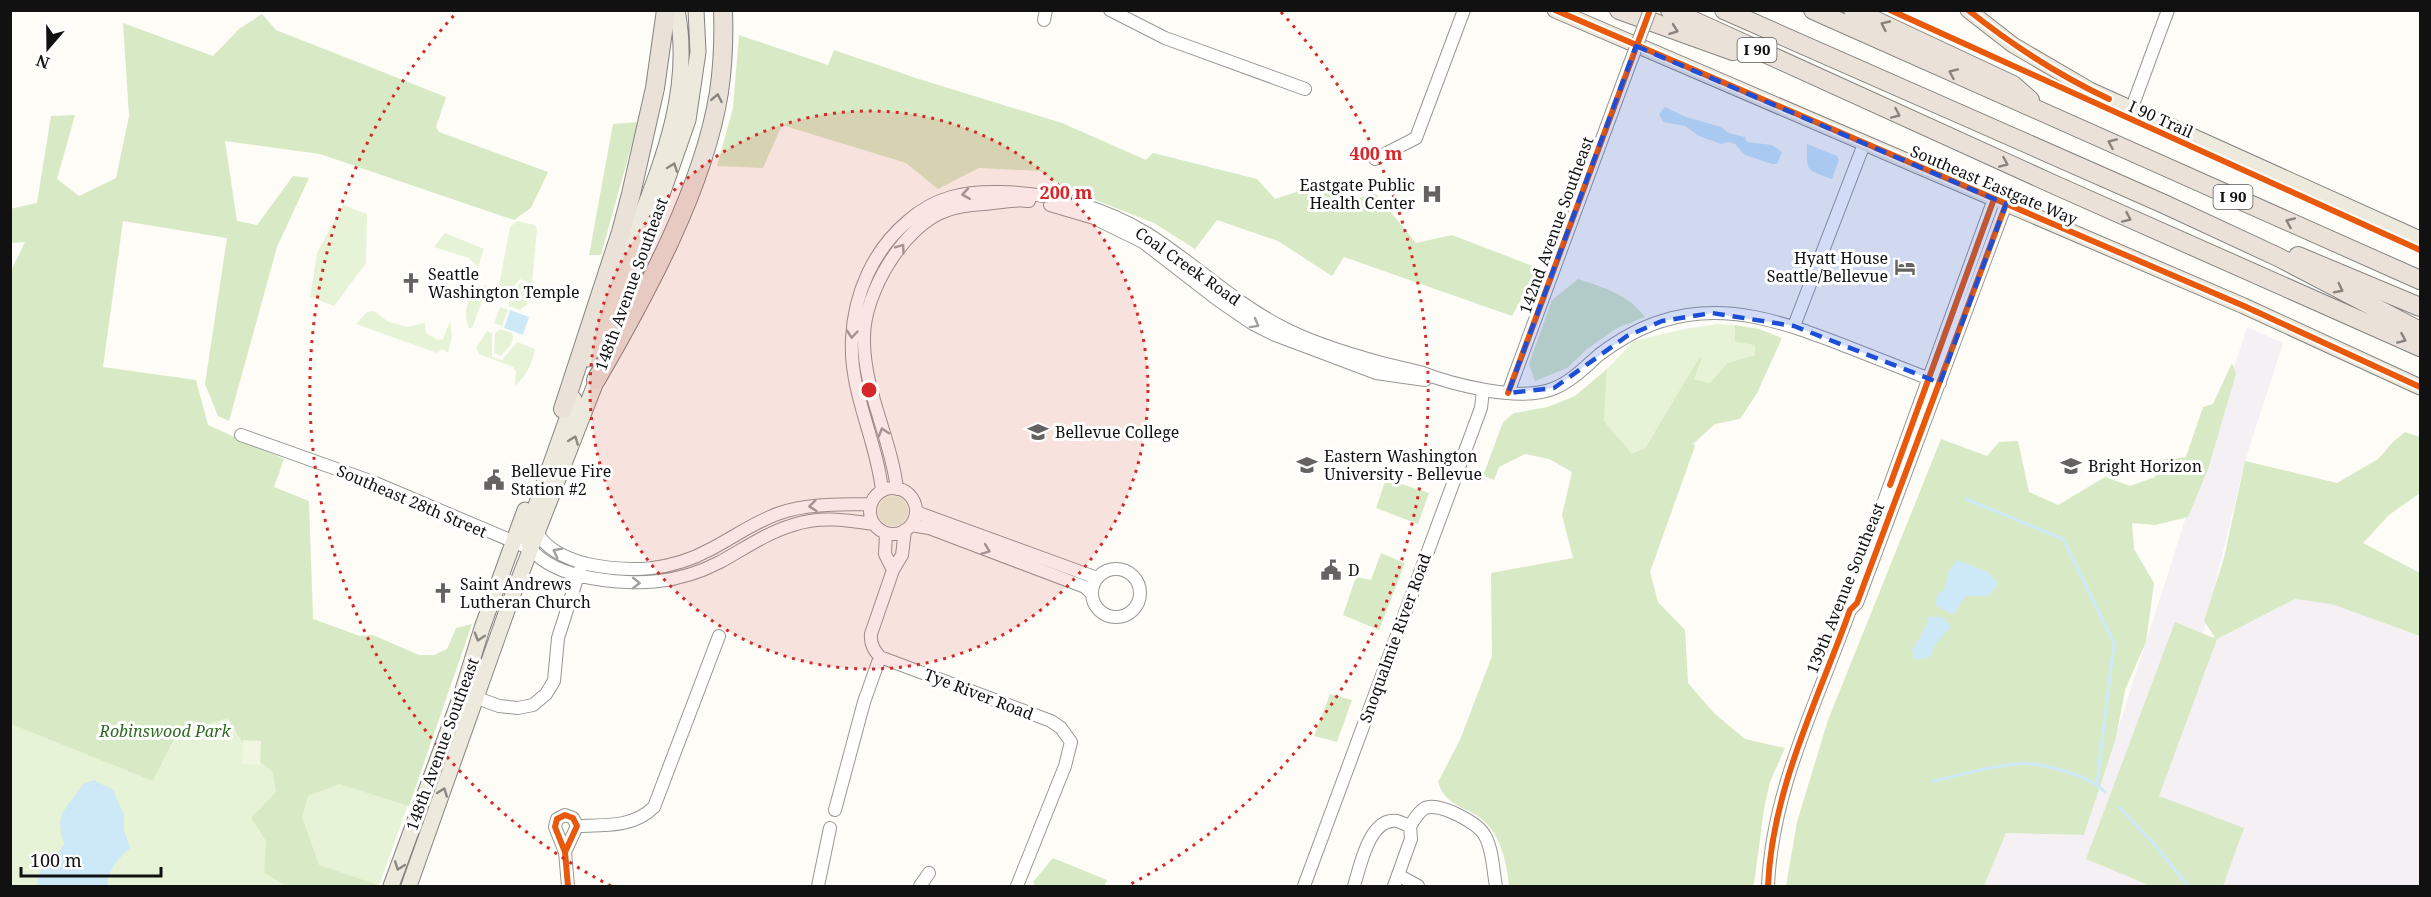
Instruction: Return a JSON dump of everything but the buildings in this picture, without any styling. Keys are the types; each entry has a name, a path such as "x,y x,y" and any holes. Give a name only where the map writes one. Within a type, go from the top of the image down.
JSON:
{"highway":[{"path":"563,409 621,232 648,127 666,10"},
{"path":"591,374 636,311 685,203 709,133 718,94 722,68 723,10"},
{"path":"1619,10 1843,90"},
{"name":"I 90","path":"1670,10 1843,90 2421,347"},
{"path":"1755,10 2277,247 2421,307"},
{"name":"I 90","path":"1813,10 2421,280"},
{"path":"1853,10 2013,86 2045,113"},
{"path":"1727,12 2164,204 2278,257 2421,331"}],"main road":[{"name":"148th Avenue Southeast","path":"391,886 538,534 660,165 675,117 681,52 677,10"},
{"name":"148th Avenue Southeast","path":"531,549 527,538 528,528 591,374 688,120 698,52 696,10"},
{"name":"Southeast Eastgate Way","path":"1555,10 2244,306 2421,387"},
{"path":"1968,10 2013,45 2054,70 2131,110 2421,239"},
{"name":"148th Avenue Southeast","path":"409,886 469,695 513,543 563,409 591,374"}],"street":[{"path":"1110,10 1165,38 1305,89"},
{"path":"1375,159 1416,138 1464,10"},
{"name":"142nd Avenue Southeast","path":"1508,393 1650,10"},
{"path":"2131,110 2168,10"},
{"path":"1794,326 1864,144"},
{"name":"Coal Creek Road","path":"882,491 880,472 860,407 854,374 851,342 853,322 861,293 876,255 897,230 932,204 964,193 1028,193 1076,203 1108,214 1148,234 1227,294 1280,326 1380,363 1483,390 1532,393 1554,388 1627,336 1662,321 1697,313 1736,313 1794,326 1935,381"},
{"name":"Coal Creek Road","path":"897,489 894,469 868,378 865,323 875,290 885,269 920,226 948,210 1025,200 1094,218 1143,242 1253,324 1376,373 1424,380 1434,379"},
{"name":"139th Avenue Southeast","path":"1768,886 1775,828 1785,788 1850,610 1848,600 1935,381 2000,202"},
{"name":"Snoqualmie River Road","path":"1304,886 1481,408 1483,390"},
{"name":"Southeast 28th Street","path":"242,435 373,482 531,549 540,560 578,575 619,583 640,584 676,579 720,562 761,538 795,524 827,519 874,524"},
{"path":"836,810 864,702 880,657 871,645 871,634 893,570 902,555 908,528 916,512 911,497 897,489 882,491 872,504 870,511 874,524 886,533 899,533 908,528 929,528 1085,587 1092,594 1096,607 1110,617 1128,615 1135,609 1139,602 1140,587 1133,575 1127,571 1113,569 1097,578 1092,594"},
{"path":"538,534 546,546 554,552 582,562 625,570 663,567 699,555 778,514 813,506 872,504"},
{"path":"916,512 1097,578"},
{"path":"886,533 885,554 893,570"},
{"path":"469,695 508,708 518,708 533,705 546,694 554,681 558,638 582,562"},
{"path":"577,826 618,825 631,822 654,807 719,636"},
{"name":"Tye River Road","path":"880,657 1051,721 1068,735 1071,742 1069,755 1017,886"},
{"path":"1418,886 1396,881 1411,839 1410,826 1419,812 1429,807 1444,810 1475,825 1487,841 1496,886"},
{"path":"568,886 565,852 555,823 561,816 569,816 573,818 577,826"},
{"path":"1354,886 1372,834 1379,826 1395,821 1410,826"},
{"path":"565,852 577,826"},
{"path":"818,886 830,828"},
{"path":"920,886 929,873"}],"highlighted area":[{"path":"1636,46 2006,204 1940,383 1794,326 1712,313 1662,321 1627,336 1554,388 1508,393"}],"shaded area":[{"path":"2247,327 2283,343 2245,461 2201,643 2319,586 2420,629 2420,886 1984,886 2006,833 2084,835"}],"green space":[{"path":"262,14 276,30 446,97 436,127 439,132 548,172 531,208 514,220 320,154 225,141 237,221 257,225 293,176 309,178 277,247 229,421 218,416 205,384 227,238 123,221 103,367 196,380 208,425 284,459 274,487 309,501 313,619 360,636 373,635 419,655 434,655 447,649 456,628 472,624 409,806 339,784 308,796 302,817 319,865 375,884 375,886 287,886 264,873 266,841 251,818 276,792 273,772 248,752 228,718 177,733 153,781 11,724 10,273 25,242 11,243 10,209 37,203 51,116 75,115 57,179 79,196 116,178 129,116 123,23 213,56 239,29"},
{"path":"739,35 828,65 834,50 1062,123 1146,160 1153,153 1257,179 1275,199 1318,185 1347,200 1376,194 1416,243 1452,235 1538,268 1512,316 1344,257 1332,276 1278,241 1217,220 1195,249 1154,223 1065,188 1040,171 979,168 938,189 906,163 782,125 763,168 717,166 733,108"},
{"path":"638,122 601,255 589,255 613,124"},
{"path":"343,205 367,214 366,263 334,306 310,297 317,253"},
{"path":"517,221 535,225 537,229 530,305 530,283 520,279 505,297 498,291 510,227"},
{"path":"445,233 484,249 478,267 469,258 434,247"},
{"path":"1578,279 1623,297 1639,309 1645,317 1617,328 1587,349 1567,368 1535,381 1529,364 1552,300"},
{"path":"520,283 527,285 527,305 520,310 509,306 509,298"},
{"path":"485,285 487,288 472,328 469,328 466,309 470,297"},
{"path":"500,307 508,310 502,326 494,323"},
{"path":"374,311 387,321 407,327 425,323 426,333 438,340 443,339 450,321 452,337 448,353 442,349 437,353 356,324 367,312"},
{"path":"1718,324 1735,325 1735,342 1756,345 1755,355 1727,363 1710,383 1694,379 1702,360 1700,356 1645,448 1632,455 1604,421 1607,369 1634,341 1684,329"},
{"path":"1735,325 1759,329 1782,338 1757,393 1740,419 1715,424 1693,444 1695,446 1650,572 1658,602 1685,630 1688,683 1714,713 1745,739 1785,748 1770,782 1754,884 1750,886 1509,886 1505,860 1495,834 1484,821 1451,802 1438,782 1460,740 1492,656 1491,573 1573,558 1562,515 1572,472 1549,459 1525,454 1499,467 1494,480 1483,476 1503,422 1514,413 1548,407 1575,396 1607,369 1604,421 1632,454 1645,448 1700,356 1702,359 1694,379 1710,383 1727,363 1755,355 1755,345 1735,342"},
{"path":"500,329 512,333 513,336 510,345 501,356 494,353 495,333"},
{"path":"487,331 492,333 492,357 502,360 517,342 535,349 528,369 515,386 516,371 513,367 479,354 476,348"},
{"name":"Robinswood Park","path":"10,358 235,594 453,678 379,886 11,886"},
{"path":"2232,363 2236,374 2208,469 2188,517 2155,525 2132,523 2134,549 2154,583 2146,642 2125,690 2116,738 2084,835 2006,833 1984,886 1786,886 1797,822 1828,720 1941,439 1987,456 1999,442 2018,441 2029,492 2058,505 2105,477 2130,486 2155,477 2160,460 2186,457 2203,407 2213,404"},
{"path":"2405,432 2420,437 2420,493 2389,515 2363,543 2420,573 2420,636 2332,604 2295,599 2217,639 2159,796 2244,828 2223,886 2145,886 2146,884 2086,859 2175,622 2216,639 2204,621 2224,558 2245,461 2337,483 2378,459"},
{"path":"1386,479 1429,493 1418,524 1376,508"},
{"path":"893,496 904,500 908,511 904,522 893,526 882,522 878,511 882,500"},
{"path":"1381,553 1405,563 1379,630 1343,615 1356,577 1371,580"},
{"path":"1330,694 1352,700 1337,742 1314,736"},
{"path":"243,740 261,741 260,765 242,764"},
{"path":"1053,858 1107,880 1104,886 1036,886 1033,882"}],"water":[{"path":"1665,107 1686,117 1745,137 1747,142 1772,145 1782,152 1777,164 1745,155 1735,144 1728,142 1721,144 1699,136 1685,126 1663,122 1659,114"},
{"path":"1807,144 1837,156 1839,160 1832,179 1809,169"},
{"path":"510,310 529,317 523,335 504,328"},
{"path":"1957,560 1988,572 1998,583 1989,596 1966,596 1953,615 1935,605 1937,595 1945,588 1948,572"},
{"path":"1928,617 1942,617 1951,626 1935,645 1930,657 1915,660 1912,650 1926,627"},
{"path":"94,780 113,790 124,815 124,830 130,848 112,869 107,886 37,886 43,867 64,844 60,824 64,811 83,784"}],"waterway":[{"path":"1966,499 2063,539 2114,643 2097,783"},
{"path":"1933,781 1994,767 2025,764 2063,770 2087,780 2105,792"},
{"path":"2119,807 2154,844 2188,886"}],"cycle path":[{"path":"1555,10 2244,306 2420,387"},
{"path":"1508,393 1650,10"},
{"name":"I 90 Trail","path":"1890,10 2420,250"},
{"path":"1968,10 2036,59 2109,99"},
{"path":"1890,485 1994,199"},
{"path":"1768,886 1771,850 1778,815 1799,745 1850,610 1857,603 2006,204"},
{"path":"565,852 577,826 573,818 565,815 557,819 555,827 565,852 568,886"}],"place":[{"name":"Eastgate Public Health Center","path":"1432,194"},
{"name":"Hyatt House Seattle/Bellevue","path":"1905,267"},
{"name":"Seattle Washington Temple","path":"411,283"},
{"name":"Bellevue College","path":"1038,432"},
{"name":"Eastern Washington University - Bellevue","path":"1307,465"},
{"name":"Bright Horizon","path":"2071,466"},
{"name":"Bellevue Fire Station #2","path":"494,480"},
{"name":"D","path":"1331,570"},
{"name":"Saint Andrews Lutheran Church","path":"443,593"}]}
